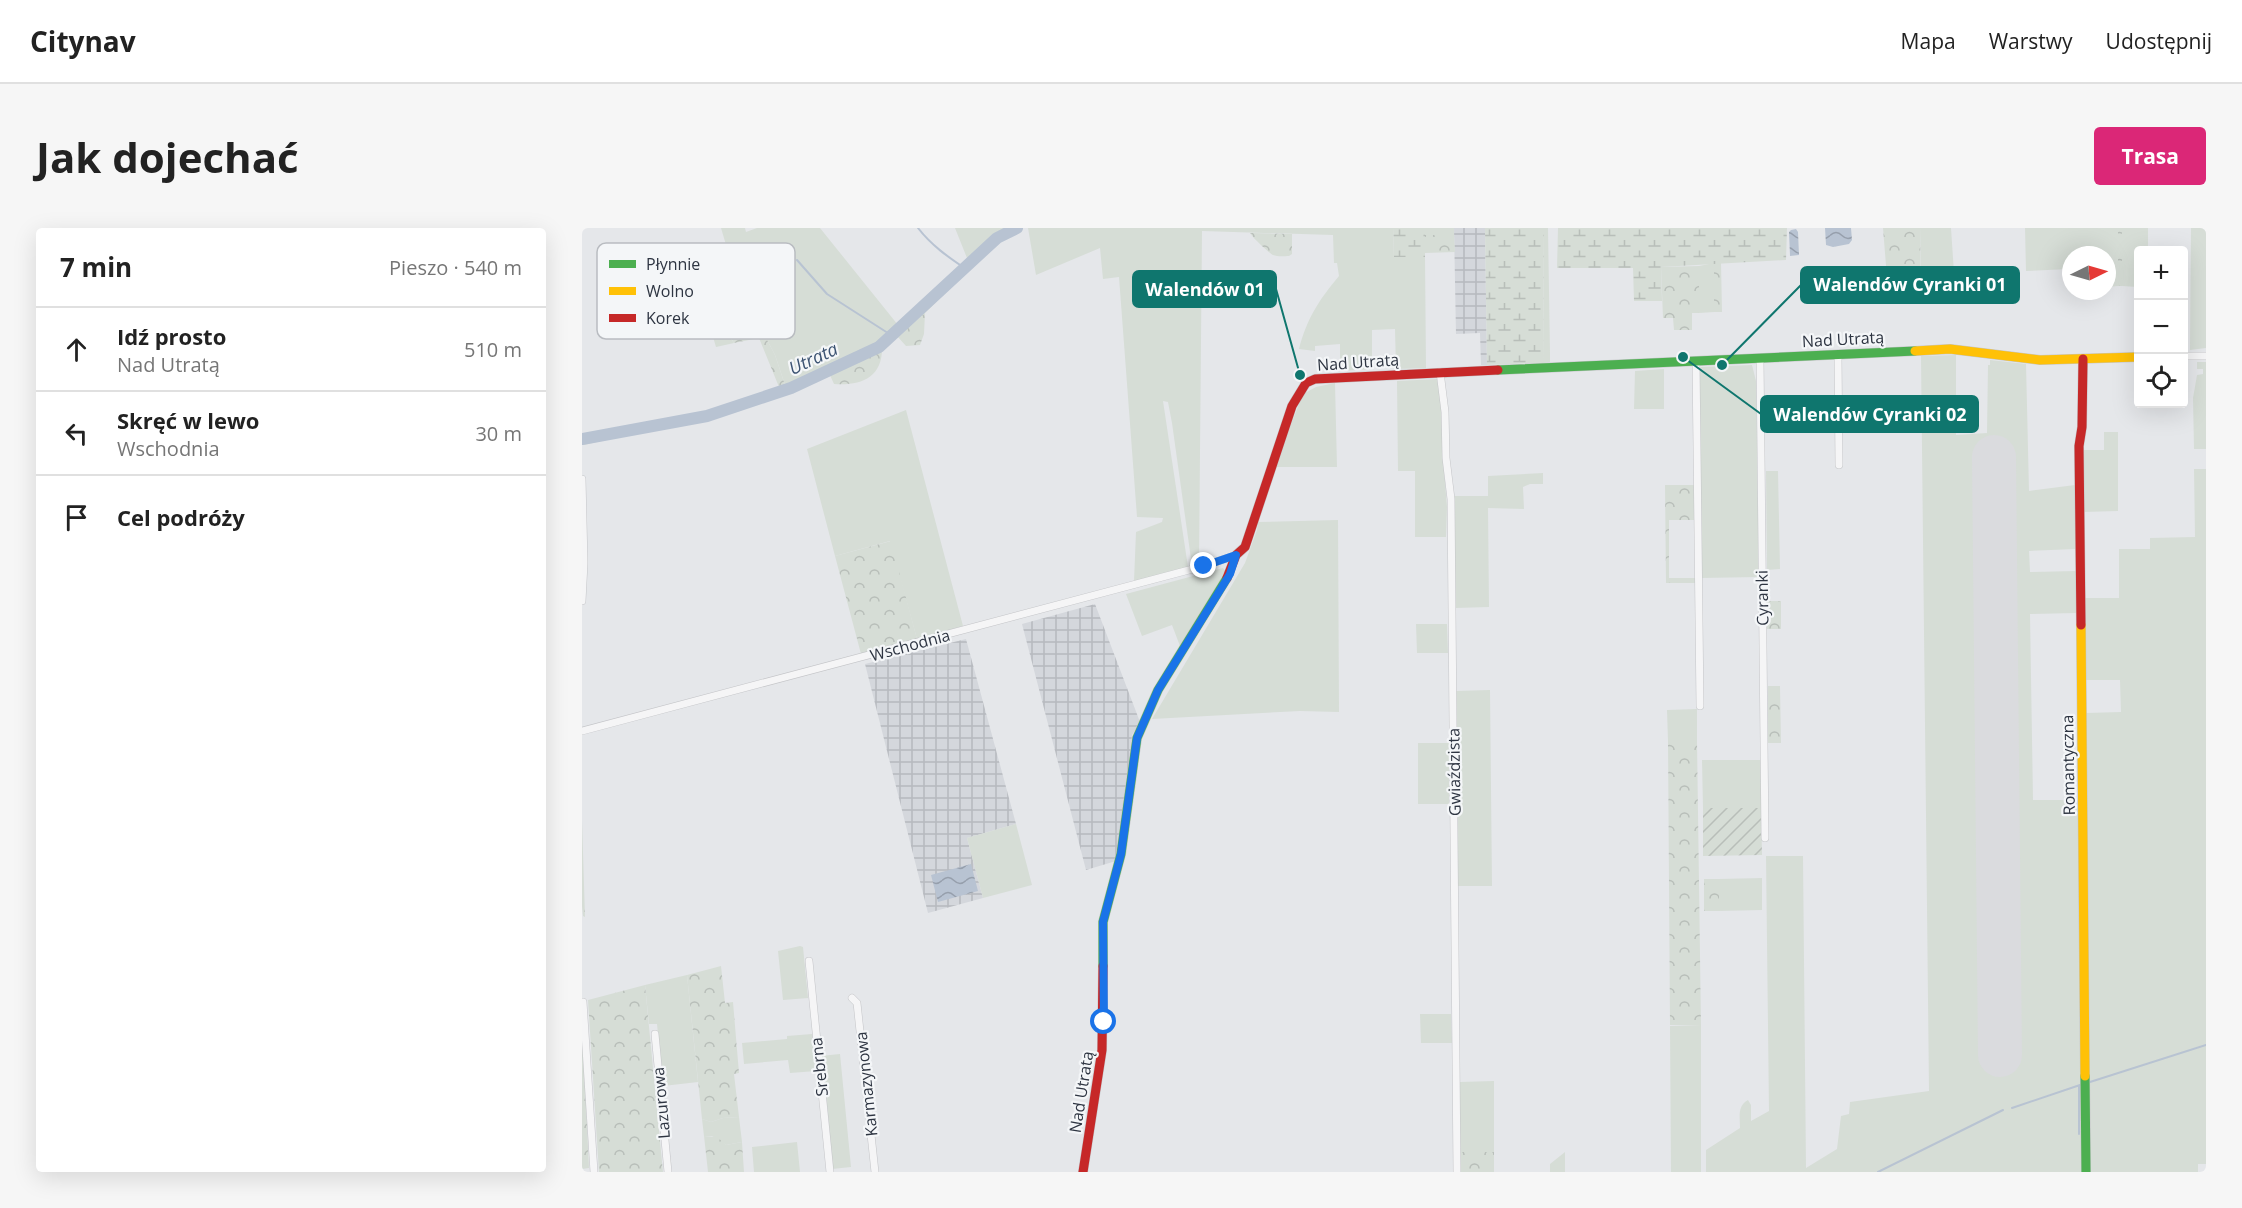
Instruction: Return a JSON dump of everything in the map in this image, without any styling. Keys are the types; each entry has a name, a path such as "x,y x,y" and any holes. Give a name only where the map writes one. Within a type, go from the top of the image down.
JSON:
{"street":[{"name":"Nad Utratą","path":"1083,1172 1102,1050 1103,922 1121,854 1137,738 1158,690 1230,574 1236,555 1245,547 1292,406 1306,383 1315,379 1440,372 1950,350 2040,360 2134,357"},
{"path":"1838,355 1839,465"},
{"path":"2188,356 2206,356"},
{"name":"Cyranki","path":"1760,358 1765,838"},
{"name":"Romantyczna","path":"2083,359 2082,427 2079,446 2086,1172"},
{"path":"1696,361 1700,706"},
{"name":"Gwiaździsta","path":"1440,372 1451,499 1457,1172"},
{"path":"582,479 584,563 582,601"},
{"name":"Wschodnia","path":"582,731 972,629 1204,566 1236,555"},
{"name":"Srebrna","path":"809,961 830,1172"},
{"name":"Karmazynowa","path":"852,998 857,1003 875,1172"},
{"path":"583,1002 594,1172"},
{"name":"Lazurowa","path":"655,1034 668,1172"}],"shaded area":[{"path":"1454,228 1485,228 1487,365 1481,365 1480,333 1456,334"},
{"path":"1095,604 1140,722 1132,735 1128,791 1116,861 1086,870 1022,624"},
{"path":"966,639 1016,824 967,838 983,898 928,913 865,664"}],"green space":[{"path":"721,228 745,228 746,232 757,228 820,228 898,325 929,298 967,258 955,228 1021,228 1000,240 925,313 884,347 789,391 707,417 584,445 582,434 710,410 734,404 785,385 775,355 767,339 795,339 795,243 725,243"},
{"path":"1028,228 1393,228 1394,257 1425,257 1426,368 1396,369 1395,329 1372,330 1372,369 1340,371 1340,344 1315,346 1315,351 1299,349 1314,310 1339,276 1337,263 1334,263 1333,235 1202,231 1199,564 1192,566 1172,423 1168,402 1163,401 1188,567 1134,581 1136,532 1162,522 1163,518 1137,517 1119,277 1103,279 1100,248 1036,275"},
{"path":"1393,228 1425,228 1425,257 1394,257"},
{"path":"1425,228 1454,228 1454,235 1425,235"},
{"path":"1485,228 1544,228 1543,363 1487,365"},
{"path":"1544,228 1548,228 1550,362 1543,363"},
{"path":"1558,228 1787,228 1786,260 1661,267 1662,301 1634,301 1633,268 1557,268"},
{"path":"1883,228 1920,228 1921,302 1889,303"},
{"path":"1920,228 1951,228 1954,273 1921,274"},
{"path":"2025,228 2118,228 2118,286 2116,286 2116,246 2062,246 2062,269 2026,271"},
{"path":"2118,228 2122,228 2122,286 2118,286"},
{"path":"2122,228 2148,228 2148,246 2134,246 2134,287 2122,286"},
{"path":"2191,228 2206,228 2206,348 2190,350"},
{"path":"1250,233 1292,234 1292,254 1289,256 1273,255"},
{"path":"1425,235 1454,235 1455,252 1425,253"},
{"path":"1721,262 1722,312 1714,312 1714,263"},
{"path":"1714,263 1714,312 1699,313 1699,266"},
{"path":"1699,266 1699,313 1692,313 1692,330 1674,330 1673,318 1663,318 1661,267"},
{"path":"925,313 924,334 920,345 906,346 897,336"},
{"path":"714,339 731,339 734,343 716,347"},
{"path":"731,339 754,339 734,343"},
{"path":"759,339 767,339 775,355 785,385 779,387"},
{"path":"882,349 878,367 868,378 852,383 834,384 829,373"},
{"path":"1956,355 1956,435 1987,433 1990,360 2026,364 2029,491 2075,485 2076,549 2029,551 2030,572 2076,571 2076,613 2030,614 2033,800 2078,800 2084,1172 1706,1172 1706,1150 1740,1128 1740,1112 1744,1102 1748,1100 1751,1105 1751,1121 1769,1111 1766,856 1803,856 1806,1168 1837,1149 1841,1116 1849,1114 1850,1102 1929,1091 1921,356"},
{"path":"2197,362 2206,362 2206,449 2194,449 2193,398 2197,375 2203,374 2203,369 2197,369"},
{"path":"1752,365 1756,381 1759,577 1701,578 1699,370 1701,367"},
{"path":"1664,369 1664,409 1634,409 1635,371"},
{"path":"1437,379 1441,395 1447,507 1446,537 1415,537 1415,471 1398,471 1397,381"},
{"path":"1335,383 1337,467 1274,467 1303,394 1316,387"},
{"path":"906,410 963,626 917,639 890,541 835,556 807,449"},
{"path":"2104,432 2118,432 2118,511 2083,512 2083,450 2104,450"},
{"path":"2194,469 2206,469 2206,1164 2198,1164 2198,1172 2088,1172 2088,1086 2090,1085 2086,713 2121,712 2120,680 2085,680 2085,598 2119,598 2119,549 2150,549 2150,538 2195,537"},
{"path":"1766,471 1778,471 1780,569 1767,570"},
{"path":"1543,473 1543,484 1530,484 1523,487 1524,509 1488,508 1489,607 1455,608 1454,496 1488,496 1488,476"},
{"path":"1665,485 1694,485 1695,520 1669,520 1669,578 1695,578 1695,583 1666,583"},
{"path":"1338,520 1339,712 1300,711 1152,719 1245,563 1258,522"},
{"path":"891,541 917,639 861,654 835,556"},
{"path":"1223,568 1226,572 1180,646 1172,625 1142,636 1126,594"},
{"path":"1767,601 1781,601 1781,629 1767,629"},
{"path":"1416,624 1447,624 1448,653 1417,653"},
{"path":"1768,686 1780,686 1781,743 1768,743"},
{"path":"1490,690 1492,886 1458,886 1456,691"},
{"path":"1697,709 1697,741 1668,741 1667,710"},
{"path":"1668,741 1697,741 1701,1026 1670,1025"},
{"path":"1418,743 1449,743 1449,804 1418,804"},
{"path":"1702,760 1761,760 1761,808 1703,808"},
{"path":"1703,808 1761,808 1762,855 1703,856"},
{"path":"582,820 585,917 582,906"},
{"path":"1016,824 1032,885 983,898 967,838"},
{"path":"1762,878 1762,910 1719,911 1719,879"},
{"path":"1704,879 1719,879 1719,911 1704,911"},
{"path":"803,947 808,998 783,1000 778,951"},
{"path":"721,966 725,1003 733,1002 739,1073 734,1074 739,1117 723,1118 711,1122 702,1119 687,975"},
{"path":"687,975 698,1082 663,1086 657,1024 649,1024 645,985"},
{"path":"645,985 663,1172 599,1172 588,1000"},
{"path":"1420,1014 1451,1014 1452,1043 1421,1043"},
{"path":"582,1019 589,1168 582,1169"},
{"path":"1670,1026 1701,1026 1701,1172 1671,1172"},
{"path":"812,1034 816,1071 790,1073 788,1060 744,1064 742,1043"},
{"path":"840,1054 851,1167 832,1169 820,1056"},
{"path":"1494,1081 1494,1152 1460,1152 1460,1082"},
{"path":"739,1117 742,1142 726,1145 712,1136 704,1136 702,1119 711,1122 723,1118"},
{"path":"704,1136 717,1137 726,1145 742,1142 744,1172 708,1172"},
{"path":"797,1142 800,1172 754,1172 752,1147"},
{"path":"1460,1152 1494,1152 1494,1172 1461,1172"},
{"path":"1565,1152 1565,1172 1550,1172 1550,1164"}],"water":[{"path":"1825,228 1851,228 1852,240 1849,244 1833,247 1826,245"},
{"path":"1796,229 1799,255 1790,256 1789,232"},
{"path":"971,864 978,891 938,902 931,875"}],"waterway":[{"path":"918,228 934,245 966,269"},
{"name":"Utrata","path":"582,439 707,416 791,388 879,347 997,238 1017,228"},
{"path":"797,260 827,294 891,335"},
{"path":"2090,1082 2206,1045"},
{"path":"2012,1108 2080,1085"},
{"path":"2079,1086 2079,1134"},
{"path":"1878,1172 2003,1110"}],"runway":[{"path":"1994,457 2000,1055"}],"traffic: fast":[{"path":"1498,370 1915,351"},
{"path":"1103,966 1103,922 1121,854 1137,738 1158,690 1227,578"},
{"path":"2085,1076 2086,1172"}],"traffic: slow":[{"path":"1915,351 1950,349 2040,360 2134,357"},
{"path":"2081,625 2085,1076"}],"traffic: jam":[{"path":"2081,625 2079,446 2082,427 2083,359"},
{"path":"1227,578 1236,555 1245,547 1292,406 1306,383 1315,379 1498,370"},
{"path":"1083,1172 1102,1050 1103,966"}],"place":[{"name":"Walendów Cyranki 02","path":"1683,357"},
{"name":"Walendów Cyranki 01","path":"1722,365"},
{"name":"Walendów 01","path":"1300,375"}],"route":[{"path":"1104,1022 1103,922 1121,854 1137,738 1158,690 1230,574 1236,555 1204,566"}]}
